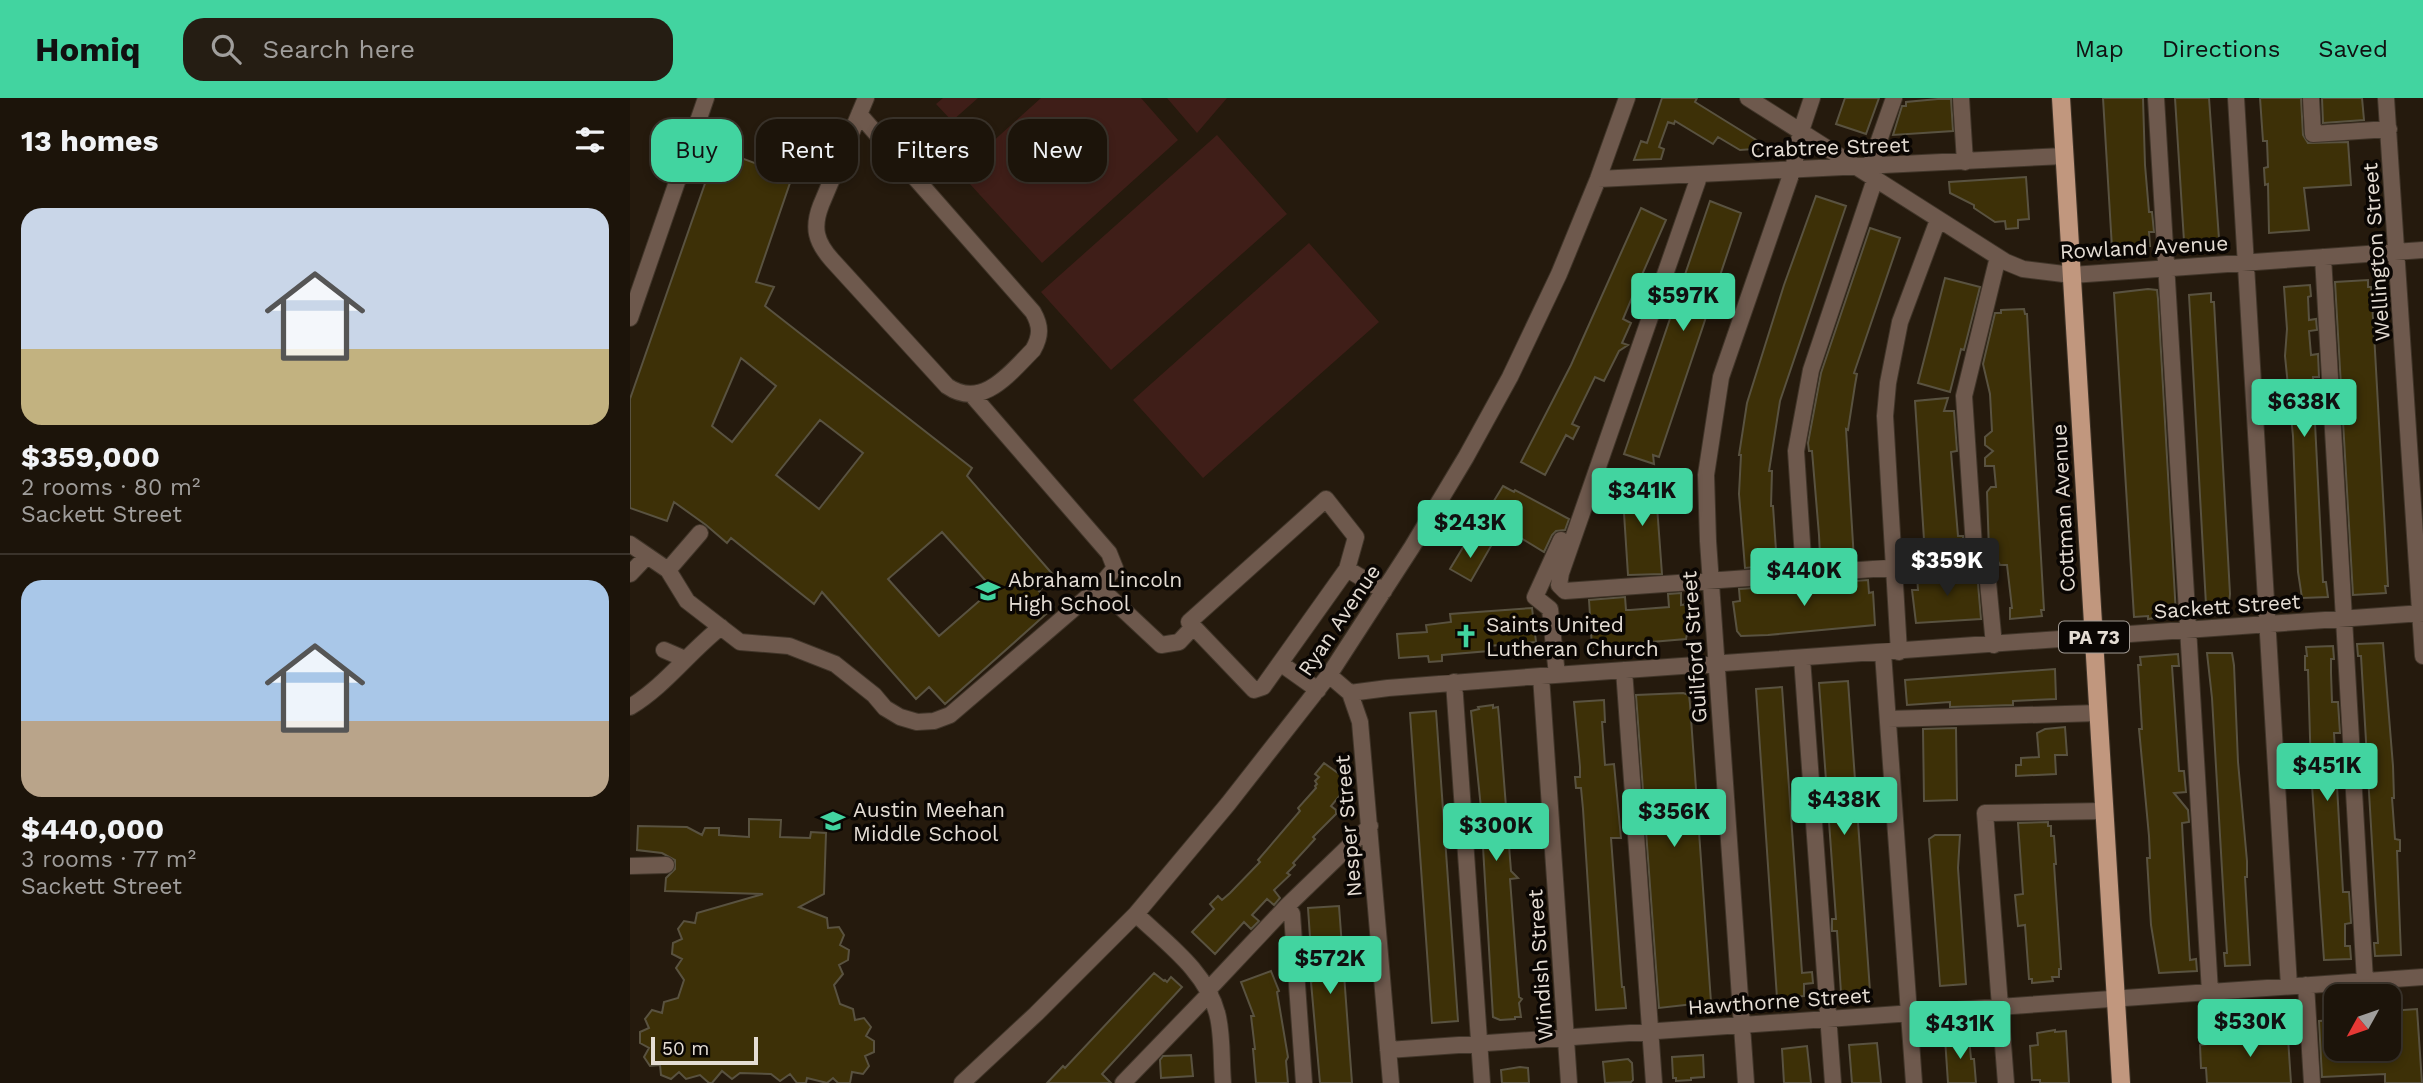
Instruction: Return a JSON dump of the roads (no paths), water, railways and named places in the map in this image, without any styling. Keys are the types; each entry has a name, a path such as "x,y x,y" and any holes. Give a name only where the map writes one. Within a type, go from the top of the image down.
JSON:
{"main road":[{"name":"Cottman Avenue","path":"2061,98 2120,1083"}],"street":[{"path":"630,317 706,98"},
{"path":"859,114 1033,312 1038,321 1038,341 1033,350 986,391 964,396 947,386 817,240 816,216 859,114 866,98"},
{"name":"Ryan Avenue","path":"974,1080 1136,914 1236,794 1329,675 1466,457 1510,377 1559,274 1598,179 1627,98"},
{"name":"Rowland Avenue","path":"1748,98 1867,171 1938,220 2023,269 2072,275 2423,250"},
{"name":"Guilford Street","path":"1746,1083 1716,665 1706,475 1721,377 1793,169 1812,98"},
{"path":"1804,574 1796,451 1811,370 1867,171 1894,98"},
{"path":"1961,98 1965,162"},
{"path":"2156,98 2210,992"},
{"path":"2236,98 2289,986"},
{"path":"2311,98 2313,134 2389,130"},
{"name":"Wellington Street","path":"2386,98 2423,656"},
{"name":"Crabtree Street","path":"1598,179 1793,169 1867,171 2064,156"},
{"path":"1700,174 1559,585 1565,591 1986,561 1994,645"},
{"path":"1914,1083 1888,719 1894,567 1885,416 1888,383 1900,322 1938,220"},
{"path":"1975,562 1964,396 1998,257"},
{"path":"2323,257 2365,981"},
{"path":"630,544 668,570 687,601 740,642 789,646 835,664 874,695 885,708 900,717 917,722 934,721 950,715 965,705 1099,587 1115,568 1109,552 972,395"},
{"path":"1326,499 1356,537 1347,569 1263,687 1254,690 1189,622 1326,499"},
{"path":"668,570 700,533"},
{"path":"1557,675 1550,609 1535,597 1561,540"},
{"path":"630,573 647,556"},
{"path":"1347,569 1384,591"},
{"path":"1099,587 1161,645 1179,642 1193,627"},
{"name":"Sackett Street","path":"1350,693 1454,682 2422,613"},
{"path":"630,707 672,674 698,645 720,627"},
{"path":"664,650 685,659"},
{"path":"1802,659 1833,1083"},
{"path":"1280,663 1318,690"},
{"path":"1624,670 1654,1083"},
{"path":"1329,675 1350,693"},
{"name":"Windish Street","path":"1541,676 1569,1083"},
{"path":"1454,682 1482,1083"},
{"name":"Nesper Street","path":"1350,693 1360,722 1391,1083"},
{"path":"1888,719 2098,713"},
{"path":"2007,1083 1984,813 2104,811"},
{"path":"1123,1083 1139,1075 1287,906 1370,827"},
{"path":"630,866 666,865"},
{"path":"1287,906 1292,914 1304,1083"},
{"path":"1136,914 1199,975 1209,992 1218,1015 1223,1083"},
{"name":"Hawthorne Street","path":"1388,1050 2423,977"},
{"path":"2306,985 2312,1083"}],"place":[{"name":"Abraham Lincoln High School","path":"988,591"},
{"name":"Saints United Lutheran Church","path":"1466,636"},
{"name":"Austin Meehan Middle School","path":"833,821"}]}
